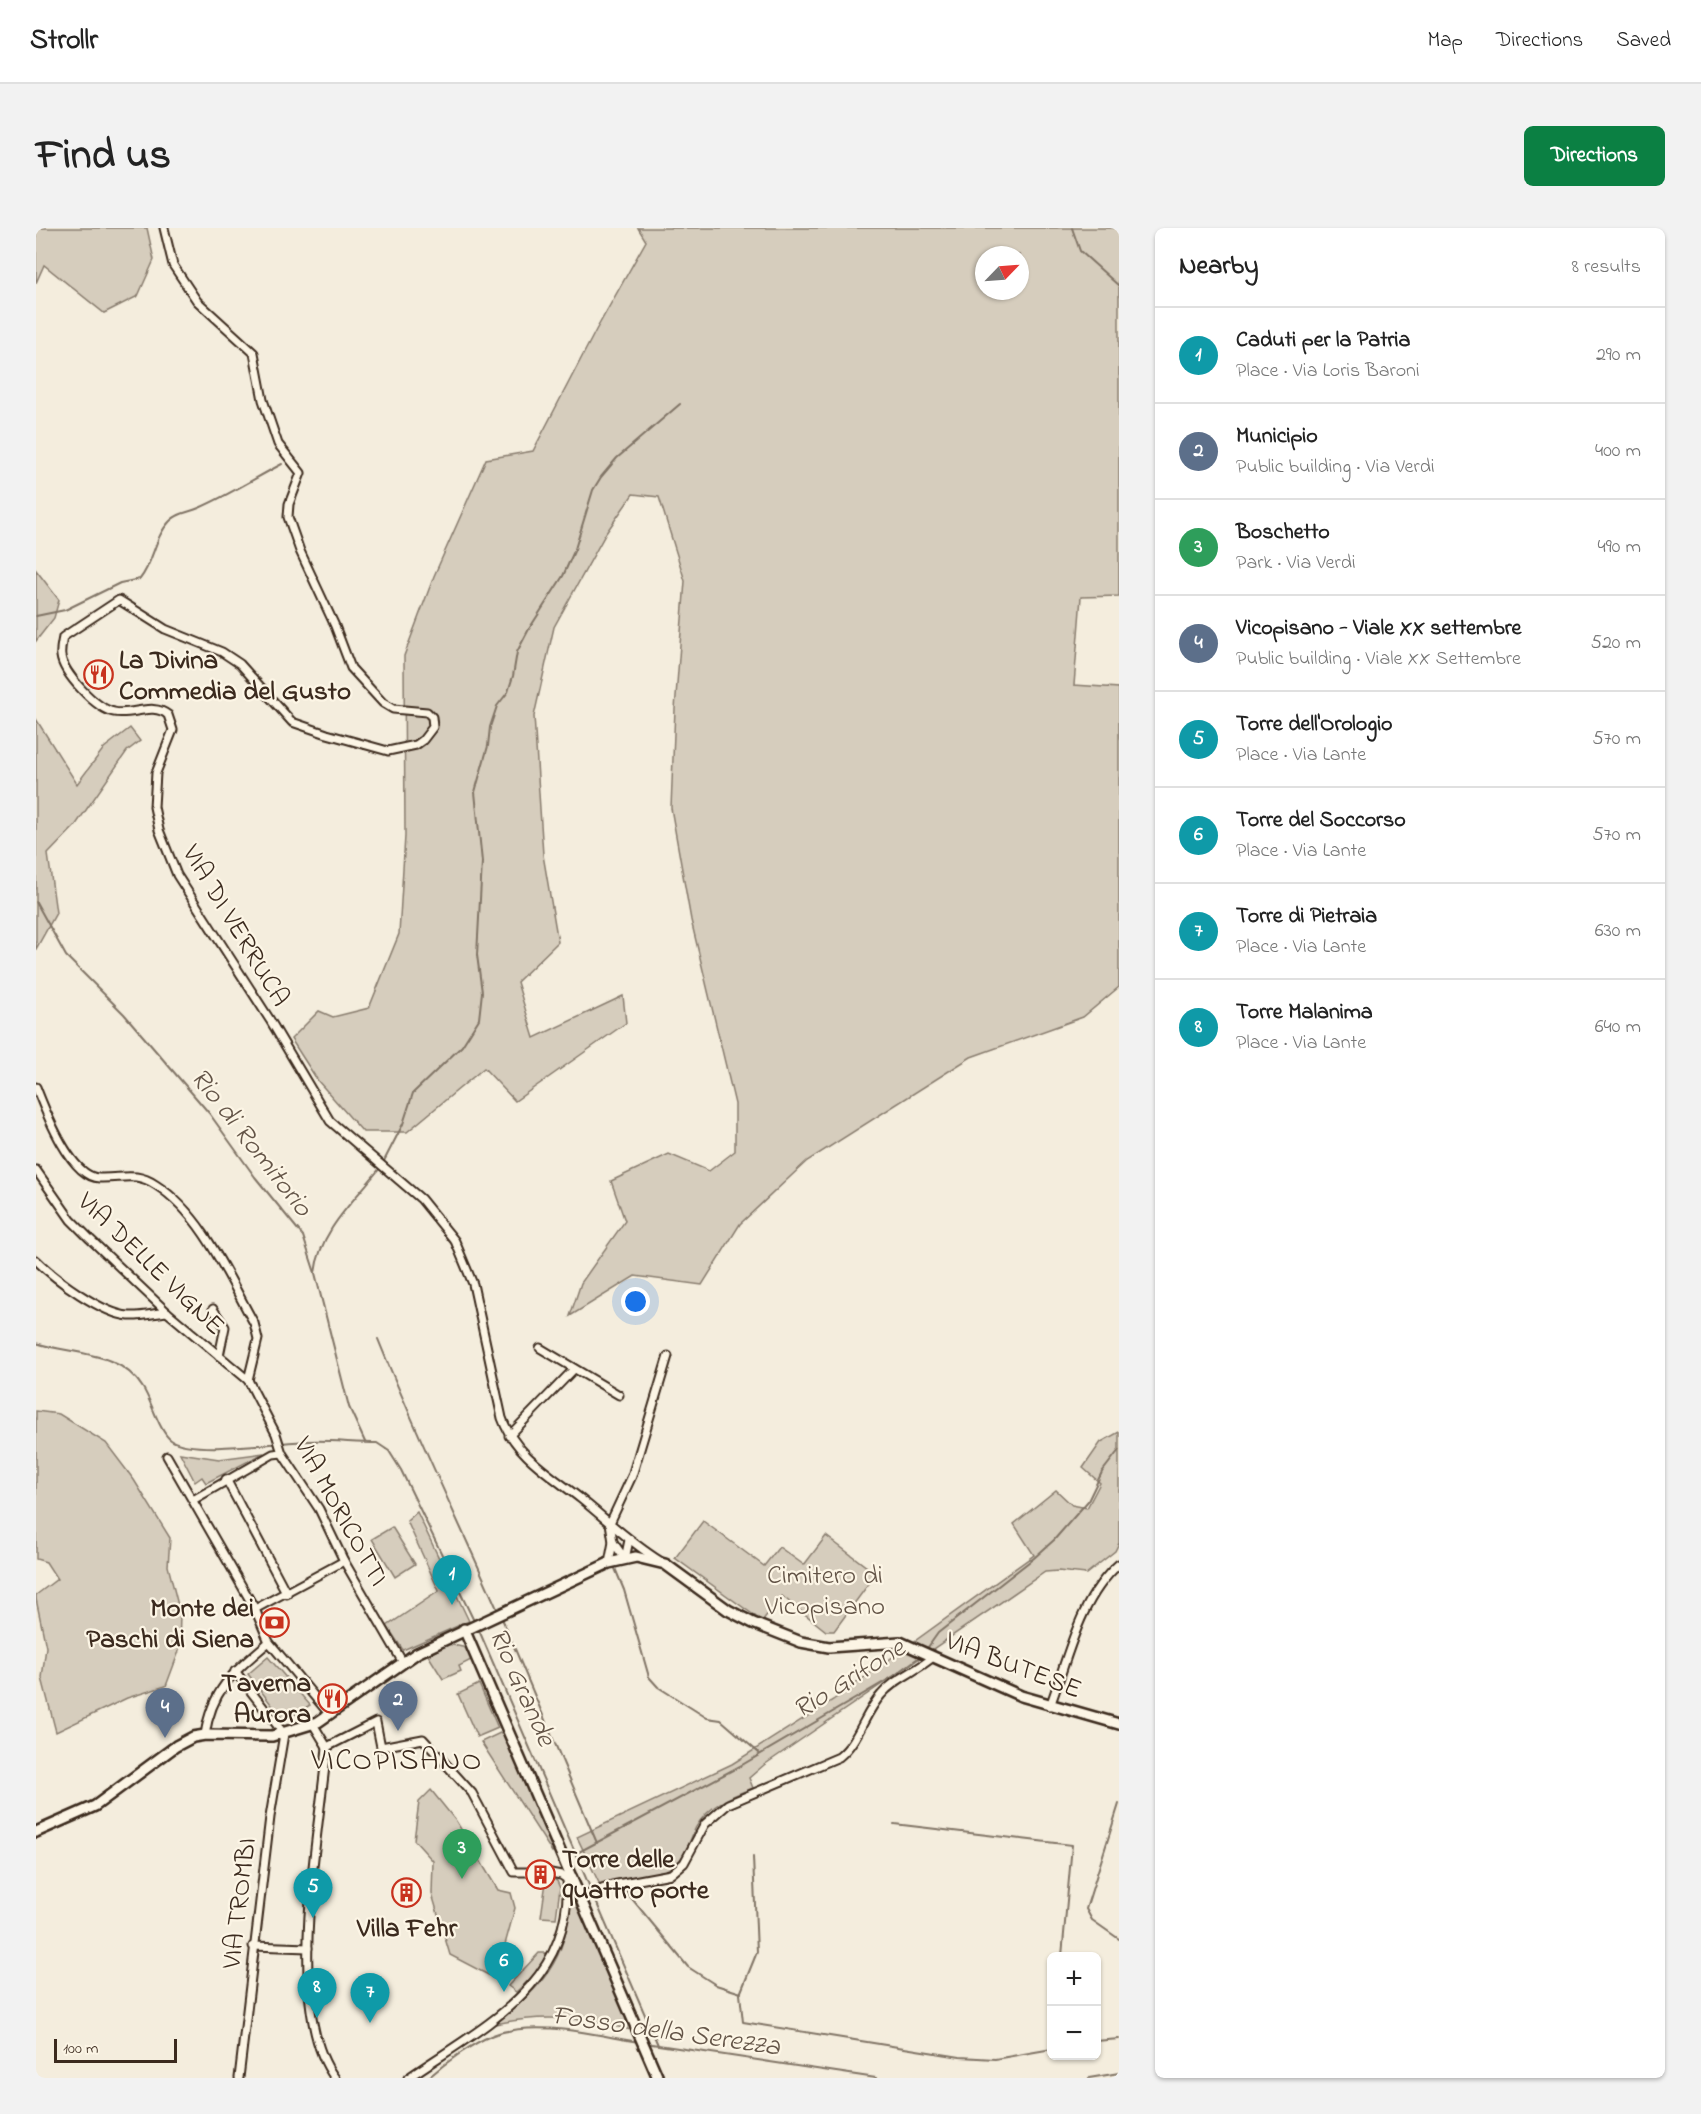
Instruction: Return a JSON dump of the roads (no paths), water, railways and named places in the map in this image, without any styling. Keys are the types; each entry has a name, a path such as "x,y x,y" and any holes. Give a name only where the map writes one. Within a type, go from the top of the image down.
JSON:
{"street":[{"name":"VIA DI VERRUCA","path":"164,228 173,265 197,301 254,353 263,400 278,444 301,473 289,504 292,530 351,668 382,704 393,709 427,712 432,717 433,727 416,745 388,751 327,735 292,722 240,664 222,652 165,628 119,600 63,637 60,654 71,677 108,710 116,713 157,709 168,715 173,730 156,773 154,807 159,830 177,875 270,1020 330,1121 422,1198 436,1215 464,1261 475,1293 502,1418 509,1436 527,1456 629,1540 665,1564"},
{"path":"36,1087 58,1137 83,1172 95,1179 138,1175 158,1186 193,1220 254,1323 258,1339 248,1380"},
{"name":"VIA DELLE VIGNE","path":"36,1170 71,1220 167,1312 248,1380"},
{"path":"36,1260 57,1281 91,1300 128,1316 167,1312"},
{"path":"213,1309 225,1327 219,1356"},
{"path":"540,1348 619,1395"},
{"path":"609,1563 613,1542 610,1523 632,1476 668,1356"},
{"path":"509,1436 574,1369"},
{"name":"VIA MORICOTTI","path":"248,1380 277,1436 281,1452 319,1509 344,1561 402,1661"},
{"path":"193,1500 226,1479 281,1452"},
{"path":"167,1456 255,1609 269,1642 330,1715"},
{"path":"226,1479 287,1594"},
{"path":"625,1559 629,1540"},
{"path":"613,1542 625,1559"},
{"name":"VIA BUTESE","path":"205,1735 260,1737 284,1734 313,1724 330,1715 402,1661 468,1627 609,1563 625,1559 648,1558 665,1564 728,1610 794,1639 829,1647 897,1641 1050,1706 1119,1724"},
{"path":"255,1609 287,1594 344,1561"},
{"path":"1050,1706 1087,1604 1100,1583 1119,1564"},
{"path":"468,1627 570,1878 586,1896 658,2078"},
{"path":"38,1830 95,1806 176,1746 205,1735 212,1703 235,1671 269,1642"},
{"path":"586,1896 602,1889 671,1874 684,1863 705,1824 728,1804 839,1757 851,1744 879,1697 891,1684 920,1668 933,1657"},
{"path":"235,1671 284,1734"},
{"path":"327,1747 376,1722 381,1747 423,1738 472,1793 514,1872 535,1872"},
{"path":"313,1724 327,1747 311,1877 308,1948 312,2015 323,2055 335,2078"},
{"name":"VIA TROMBI","path":"239,2078 274,1785 284,1734"},
{"path":"546,1872 570,1878"},
{"path":"408,2078 499,2014 542,1974 559,1939 570,1878"},
{"path":"253,1946 308,1948"}],"waterway":[{"path":"1072,228 1080,251 1119,286"},
{"path":"383,1163 403,1124 413,1093 462,1046 479,1019 482,992 477,955 482,862 475,792 488,746 490,727 497,706 508,692 517,652 563,576 575,549 593,490 601,477 617,458 680,404"},
{"path":"36,616 65,610 120,583 140,579 161,534 173,518 220,498 282,464"},
{"name":"Rio di Romitorio","path":"36,902 66,956 124,1014 209,1113 255,1177 303,1236 315,1273 349,1407 365,1442"},
{"path":"315,1273 318,1257 331,1229 380,1168"},
{"path":"378,1339 498,1611"},
{"name":"Rio Grande","path":"36,1343 109,1360 122,1367 143,1388 167,1436 182,1444 216,1447 308,1441 377,1443 389,1451 401,1470 475,1623"},
{"name":"Rio Grifone","path":"926,1650 938,1633 1054,1540 1088,1501 1102,1472 1119,1450"},
{"path":"614,1566 624,1590 649,1677 658,1687 707,1718 721,1720 759,1753"},
{"path":"501,1616 597,1843"},
{"name":"Rio Grande","path":"478,1628 658,2045"},
{"name":"Rio Grifone","path":"577,1853 742,1765 894,1676 922,1655"},
{"path":"1119,1804 1086,1909 1092,1920 1119,1939"},
{"path":"894,1824 1072,1845 1062,1952"},
{"path":"753,1857 757,1952 740,1994 743,2022 960,2057 995,2059 1047,2050"},
{"path":"624,1889 688,1967 716,1985 741,1993"},
{"name":"Fosso della Serezza","path":"428,2078 476,2043 510,2030 547,2028 639,2042"},
{"path":"1101,2041 1119,2039"},
{"name":"Fosso della Serezza","path":"645,2043 876,2078"},
{"name":"Fosso della Serezza","path":"1089,2078 1119,2073"}],"tunnel":[{"path":"542,1872 542,1877"}],"place":[{"name":"La Divina Commedia del Gusto","path":"98,675"},
{"name":"Caduti per la Patria","path":"452,1605"},
{"name":"Monte dei Paschi di Siena","path":"275,1623"},
{"name":"Taverna Aurora","path":"332,1698"},
{"name":"Municipio","path":"398,1731"},
{"name":"Vicopisano - Viale XX settembre","path":"165,1738"},
{"name":"Torre delle quattro porte","path":"541,1874"},
{"name":"Boschetto","path":"462,1879"},
{"name":"Villa Fehr","path":"407,1892"},
{"name":"Torre dell'Orologio","path":"313,1918"},
{"name":"Torre del Soccorso","path":"504,1992"},
{"name":"Torre Malanima","path":"317,2018"},
{"name":"Torre di Pietraia","path":"370,2023"}],"district":[{"name":"VICOPISANO","path":"397,1759"}],"park label":[{"name":"Cimitero di Vicopisano","path":"825,1590"}]}
